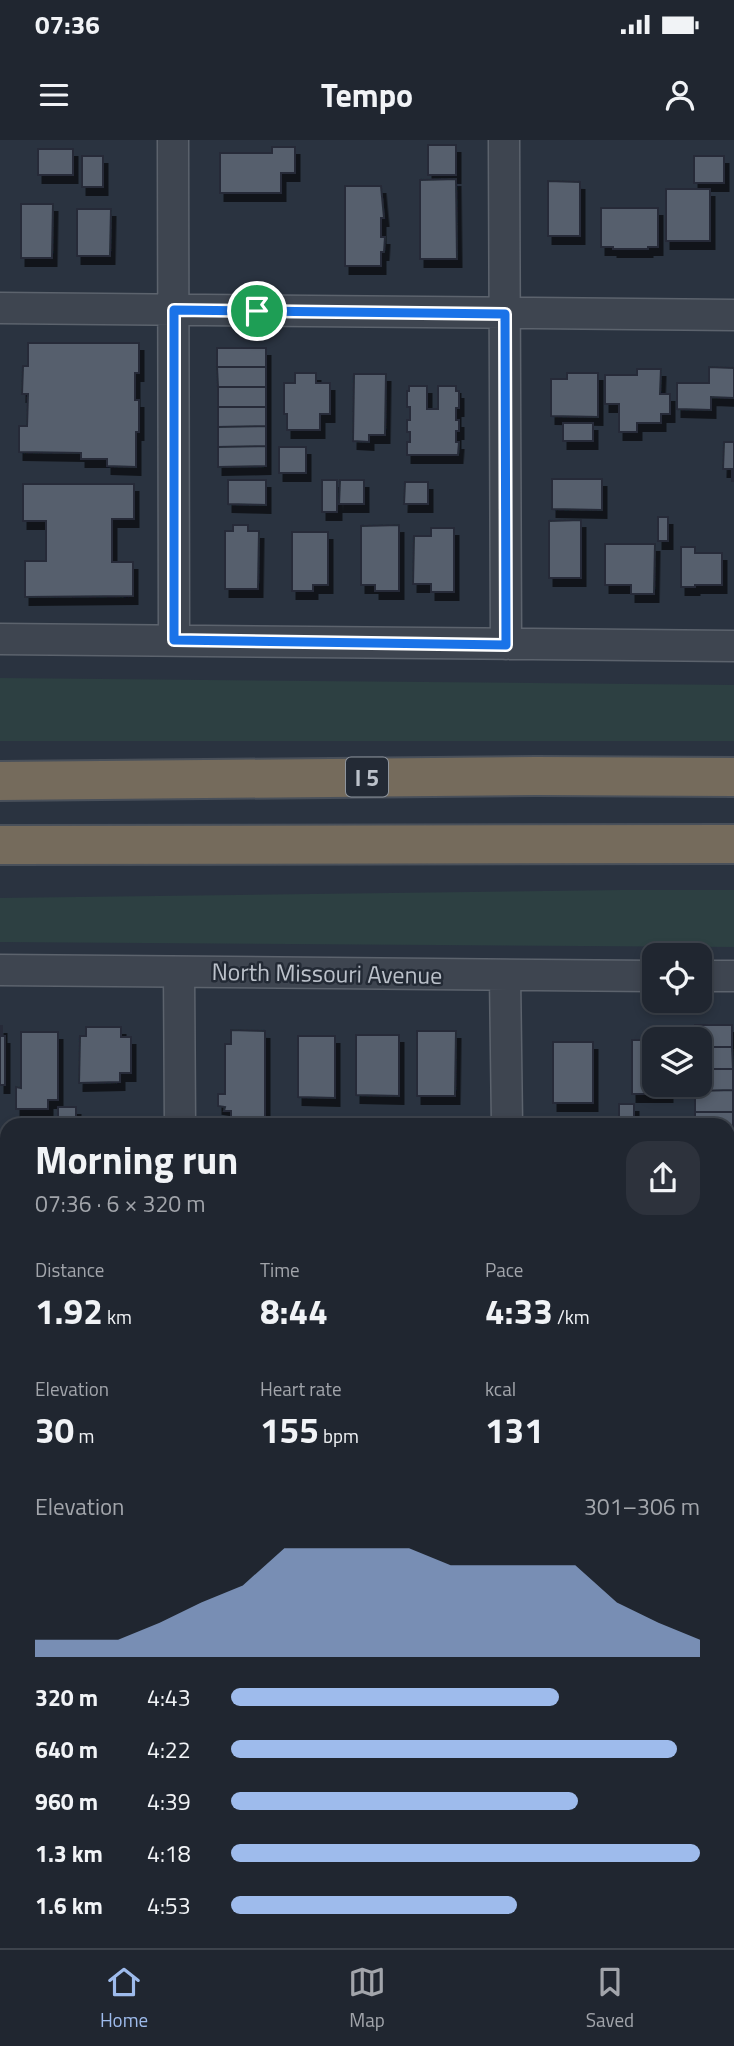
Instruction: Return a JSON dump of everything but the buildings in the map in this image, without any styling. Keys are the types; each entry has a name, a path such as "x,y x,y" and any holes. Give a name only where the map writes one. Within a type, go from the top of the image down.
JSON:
{"highway":[{"name":"I 5","path":"0,781 523,776 734,777"},
{"path":"0,845 734,844"}],"street":[{"path":"173,140 174,640"},
{"path":"504,140 506,645"},
{"path":"0,308 734,315"},
{"path":"0,639 734,646"},
{"name":"North Missouri Avenue","path":"0,970 642,976"},
{"path":"179,972 180,1118"},
{"path":"505,975 507,1118"},
{"path":"712,976 734,976"}],"shaded area":[{"path":"0,678 734,685 734,741 0,741"},
{"path":"734,890 734,947 712,947 712,943 642,943 642,946 0,942 0,898"}],"route":[{"path":"174,310 257,311 505,314 506,645 174,640 174,310"}]}
